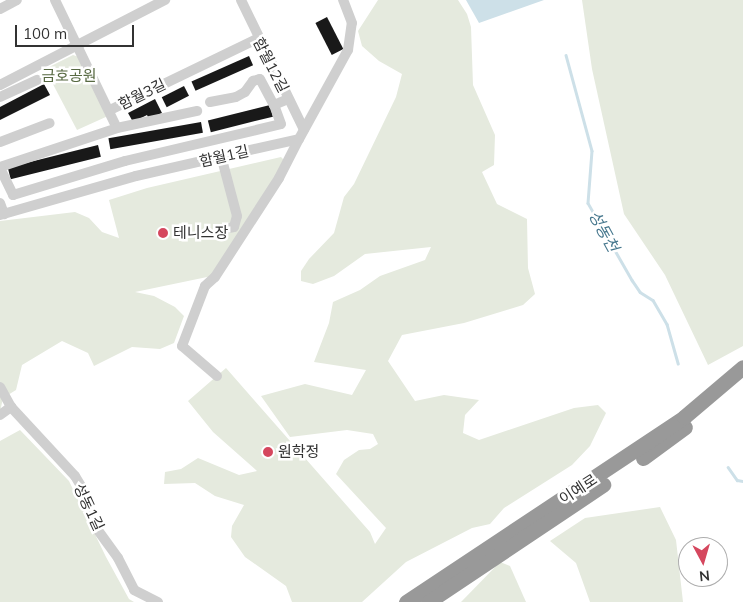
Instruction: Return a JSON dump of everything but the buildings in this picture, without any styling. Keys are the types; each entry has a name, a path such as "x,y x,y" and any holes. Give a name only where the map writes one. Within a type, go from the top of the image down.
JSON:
{"highway":[{"name":"이예로","path":"406,602 684,417 743,367"},
{"name":"이예로","path":"428,602 669,440 743,380"}],"street":[{"path":"0,8 17,0"},
{"name":"함월3길","path":"55,0 110,110 257,39"},
{"path":"0,85 165,0"},
{"name":"함월12길","path":"241,0 257,39 288,99 301,134"},
{"path":"217,376 182,346 205,286 216,277 269,195 348,50 352,23 343,0"},
{"path":"197,111 118,128 0,167 13,195 125,161 281,124 274,105 260,79 253,80 245,92 236,97 210,102"},
{"path":"0,97 37,80"},
{"path":"274,105 288,99"},
{"path":"110,110 118,128"},
{"path":"0,142 50,123"},
{"name":"함월1길","path":"2,214 301,134"},
{"path":"219,230 234,227 237,216 222,156"},
{"path":"0,203 2,214"},
{"name":"성동1길","path":"0,387 11,407 75,476 84,490 97,529 118,558 134,590 158,602"},
{"path":"0,415 11,407"}],"green space":[{"path":"378,0 458,0 467,14 471,27 473,85 495,135 494,165 482,172 497,204 527,219 528,268 535,294 523,305 464,323 402,335 388,361 415,401 444,395 479,400 465,415 463,433 479,440 574,408 598,405 606,413 590,446 572,465 504,508 490,524 472,528 406,562 362,602 292,602 286,586 245,557 231,537 232,526 244,505 215,496 195,483 164,484 165,472 181,469 198,458 239,475 257,471 213,432 188,401 226,368 370,532 375,544 386,528 336,474 344,460 359,450 370,449 378,444 373,434 347,430 290,437 261,396 305,384 352,395 366,370 314,362 329,323 333,302 360,290 380,276 425,260 431,247 365,254 334,276 313,284 301,281 301,271 309,259 334,233 344,197 354,184 396,97 402,74 379,61 362,46 358,31"},
{"path":"582,0 743,0 743,346 708,365 665,275 624,214 592,69"},
{"name":"금호공원","path":"73,55 79,57 108,116 77,130 45,69"},
{"path":"281,157 285,161 212,276 135,292 154,296 175,307 184,316 174,343 160,349 132,347 94,366 88,353 62,341 22,365 16,390 3,398 0,412 0,221 75,212 89,218 102,232 119,238 109,200 147,188"},
{"path":"20,430 69,481 106,557 129,599 134,602 0,602 0,441"},
{"path":"660,507 676,540 678,587 681,587 683,602 590,602 576,563 550,541 585,518"},
{"path":"500,562 510,566 526,602 461,602"}],"shaded area":[{"path":"466,0 544,0 479,23"}],"waterway":[{"name":"성동천","path":"566,55 592,151 588,203 632,280 640,292 653,300 667,324 678,363"},
{"name":"성동천","path":"728,467 737,480 743,481"}],"place":[{"name":"테니스장","path":"163,233"},
{"name":"원학정","path":"268,452"}]}
